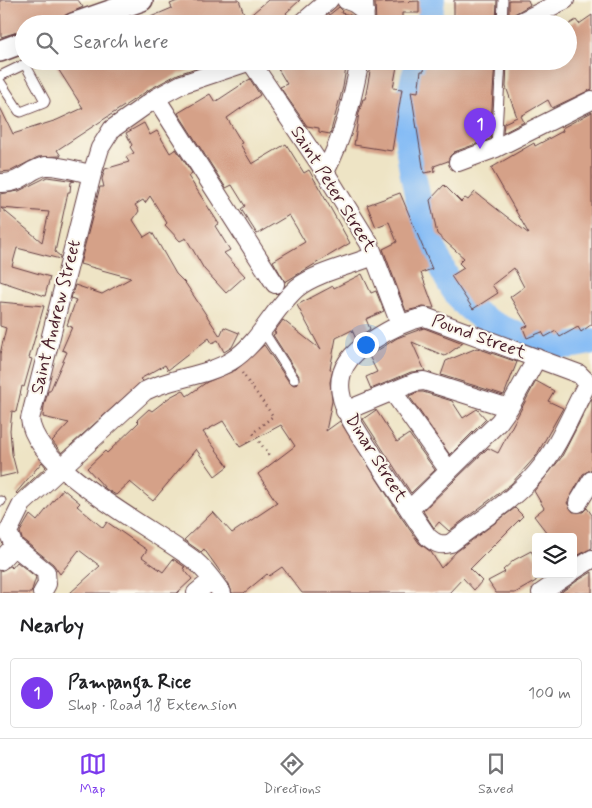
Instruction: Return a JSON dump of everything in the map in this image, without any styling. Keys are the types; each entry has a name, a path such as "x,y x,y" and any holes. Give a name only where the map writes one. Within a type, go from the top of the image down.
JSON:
{"street":[{"path":"99,15 142,0"},
{"path":"311,15 329,0"},
{"path":"346,0 354,3 364,12"},
{"path":"534,15 565,0"},
{"path":"0,51 15,45"},
{"name":"Saint Andrew Street","path":"217,586 195,562 80,482 62,467 36,439 31,430 30,419 100,148 112,129 156,98 182,84 224,70"},
{"name":"Saint Peter Street","path":"257,70 325,172 369,243 400,324"},
{"path":"325,172 340,143 351,108 358,70"},
{"path":"156,98 275,284"},
{"path":"458,162 496,148 592,100"},
{"path":"0,183 17,182 38,168 47,166 92,174"},
{"path":"42,593 47,584 46,572 14,546 8,532 12,519 22,504 145,391 162,383 195,375 232,360 260,331 288,297 306,281 374,256"},
{"name":"Pound Street","path":"400,324 425,317 537,358 499,422 409,510"},
{"name":"Dinar Street","path":"400,324 349,356 341,379 341,394 345,411 409,510 428,538 436,544 443,546 451,543 525,485 537,472 548,458 586,386 586,380 579,374 537,358"},
{"path":"345,411 415,382 424,381 509,408"},
{"path":"393,392 449,471"},
{"path":"578,502 592,480"},
{"path":"0,561 14,546"},
{"path":"577,568 592,559"},
{"path":"542,593 563,578"},
{"path":"196,593 217,586"}],"lane":[{"path":"502,15 503,0"},
{"path":"0,76 15,69"},
{"path":"0,82 21,112 44,103 45,101 28,70"},
{"path":"496,148 500,70"},
{"path":"260,331 267,337 294,379"}],"path":[{"path":"237,368 273,416 253,433 271,458"}],"building":[{"path":"0,0 78,0 83,7 66,15 15,15 15,33 1,37"},
{"path":"180,0 239,0 245,15 155,15 172,8 170,4"},
{"path":"268,0 300,0 286,13 288,15 251,15"},
{"path":"454,0 497,0 496,15 454,15"},
{"path":"509,0 528,0 530,5 512,15 509,15"},
{"path":"419,1 419,13 376,15 375,3"},
{"path":"339,7 342,10 341,13 350,15 329,15"},
{"path":"592,15 592,89 552,108 548,100 521,116 524,122 503,133 504,123 517,117 506,87 507,70 577,70 577,21 579,24"},
{"path":"59,70 190,70 178,74 150,89 57,150 61,156 38,157 11,171 0,172 0,107 13,134 57,120 83,108"},
{"path":"279,70 346,70 330,134 319,132 319,128 307,126 280,87 287,84"},
{"path":"370,70 396,70 393,88 402,89 392,151 354,145 359,113 363,99 365,99"},
{"path":"494,70 490,139 454,152 448,161 434,166 435,171 424,173 411,91 418,92 421,71"},
{"path":"250,79 260,95 227,118 252,164 286,144 304,173 309,170 350,243 285,282 273,261 305,242 289,215 257,234 241,209 245,206 232,185 226,188 178,113 210,94 215,102"},
{"path":"592,112 592,324 581,332 578,327 560,337 556,331 545,337 542,332 527,338 523,328 528,326 510,297 524,287 514,268 492,285 498,293 473,309 451,276 464,268 459,263 464,258 437,234 430,200 444,185 461,202 465,198 468,200 475,192 529,234 491,168 534,143 535,146 563,131 562,128"},
{"path":"144,123 150,135 157,131 170,153 176,149 192,173 188,176 219,224 215,226 230,250 224,253 245,276 226,293 204,269 186,238 180,241 165,225 167,223 150,196 145,203 143,200 135,205 139,211 133,220 144,237 152,232 176,274 186,284 220,336 224,327 239,333 232,347 224,352 218,340 212,343 209,338 168,370 165,365 140,379 142,381 62,453 52,441 69,423 43,417 44,406 48,391 50,391 67,352 62,350 72,327 67,325 76,300 71,298 75,285 102,294 131,278 80,264 100,187 104,187 102,179 105,169 129,162 126,157 134,153 126,133"},
{"path":"47,177 75,181 71,182 70,192 68,192 55,252 60,256 60,259 17,248 12,266 50,277 45,296 0,281 0,194 19,191","holes":["1,208 49,212 42,242"]},
{"path":"400,193 432,269 421,273 434,308 423,307 406,311 383,249 397,242 389,222 376,227 367,205"},
{"path":"362,274 371,293 376,291 384,311 366,319 370,329 356,339 352,330 336,338 330,369 333,370 330,382 332,401 326,431 340,421 401,517 419,543 431,552 441,568 456,552 515,508 523,516 470,569 482,581 474,590 463,578 449,593 302,593 282,567 269,576 267,574 244,593 232,593 229,584 204,549 201,552 184,540 213,512 232,533 277,503 258,474 295,446 281,425 240,447 223,421 203,432 228,466 215,476 196,449 153,501 130,482 116,495 106,489 87,468 105,451 107,453 139,422 137,420 149,409 152,411 183,390 187,396 207,382 236,370 264,345 289,382 294,385 298,384 299,376 273,335 276,333 274,332 283,320 321,350 297,305 333,286 334,288"},
{"path":"0,302 44,306 29,358 32,359 24,387 22,386 16,412 12,411 10,430 12,454 17,473 0,477 0,354 6,328 0,326"},
{"path":"424,328 463,343 445,356 412,342 425,371 411,372 371,389 366,377 377,372 369,356 397,338"},
{"path":"477,348 517,362 504,395 441,375 446,361"},
{"path":"536,381 554,391 548,401 563,408 536,456 511,484 449,531 439,522 434,528 423,511 488,448 498,453"},
{"path":"418,392 452,401 463,418 477,409 486,419 450,455 409,396"},
{"path":"592,398 592,469 583,474 567,503 573,512 583,512 587,508 592,515 592,548 577,556 577,533 547,533 534,516 544,508 534,491 561,458"},
{"path":"376,410 397,442 409,434 435,470 411,493 363,419"},
{"path":"42,462 46,467 17,494 16,493"},
{"path":"63,489 80,503 77,506 103,528 107,522 147,550 142,557 163,572 173,559 185,567 183,568 192,579 177,593 70,593 100,566 79,550 60,574 53,564 22,539 20,532 30,515 37,521"},
{"path":"531,551 532,578 536,578 536,581 515,593 496,593 488,581 505,572 503,570 514,560"},
{"path":"17,562 36,577 31,593 0,593 0,571 10,566 12,568"},
{"path":"592,572 592,593 560,593 577,581"}],"waterway":[{"path":"430,15 432,0"},
{"path":"416,70 410,93 407,117 408,145 412,168 424,221 433,247 443,271 455,291 467,306 478,315 525,338 544,344 562,346 592,341"}],"place":[{"name":"Pampanga Rice","path":"480,149"}]}
